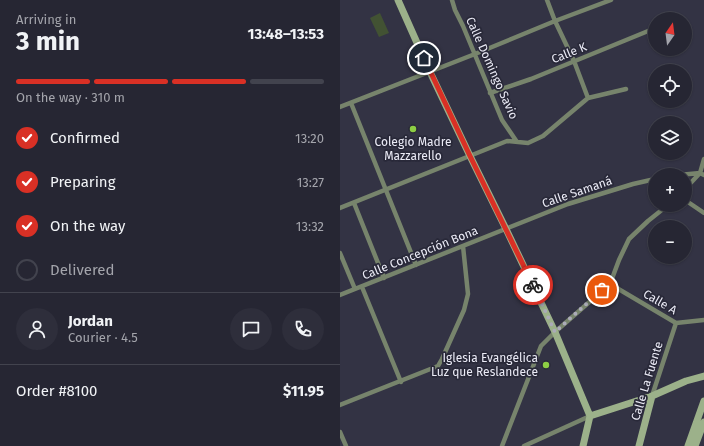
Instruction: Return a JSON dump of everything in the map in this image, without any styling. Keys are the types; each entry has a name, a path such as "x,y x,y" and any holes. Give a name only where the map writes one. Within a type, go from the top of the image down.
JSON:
{"main road":[{"path":"398,0 430,72 555,332 590,416 583,446"},
{"path":"590,416 652,396 686,380 704,376"},
{"name":"Calle La Fuente","path":"639,446 652,396"},
{"path":"688,446 704,401"},
{"path":"695,446 704,422"}],"street":[{"name":"Calle Domingo Savio","path":"452,0 502,120 516,142"},
{"path":"547,0 574,61 588,98"},
{"path":"340,107 611,0"},
{"name":"Calle K","path":"490,93 531,79 648,31"},
{"path":"340,208 507,141 528,143 543,136 588,98 626,89"},
{"path":"351,103 416,265"},
{"path":"692,183 702,174 704,159"},
{"path":"692,174 702,174"},
{"name":"Calle Samaná","path":"506,229 568,204 648,180"},
{"path":"354,203 384,278"},
{"path":"692,205 704,213"},
{"path":"502,446 541,346 610,284 629,239 659,212"},
{"name":"Calle Concepción Bona","path":"340,295 506,229"},
{"path":"340,405 438,366 464,310 468,294 464,246"},
{"path":"340,253 355,289"},
{"name":"Calle A","path":"610,284 676,323 704,320"},
{"path":"362,287 401,382"},
{"name":"Calle La Fuente","path":"652,396 676,323"},
{"path":"524,446 590,416"},
{"path":"340,432 346,446"}],"green space":[{"path":"380,13 389,33 379,37 370,18"}],"way so far":[{"path":"533,285 555,332 602,290"}],"place":[{"name":"Colegio Madre Mazzarello","path":"413,129"},
{"name":"Iglesia Evangélica Luz que Reslandece","path":"546,365"}],"route":[{"path":"424,58 533,285"}]}
